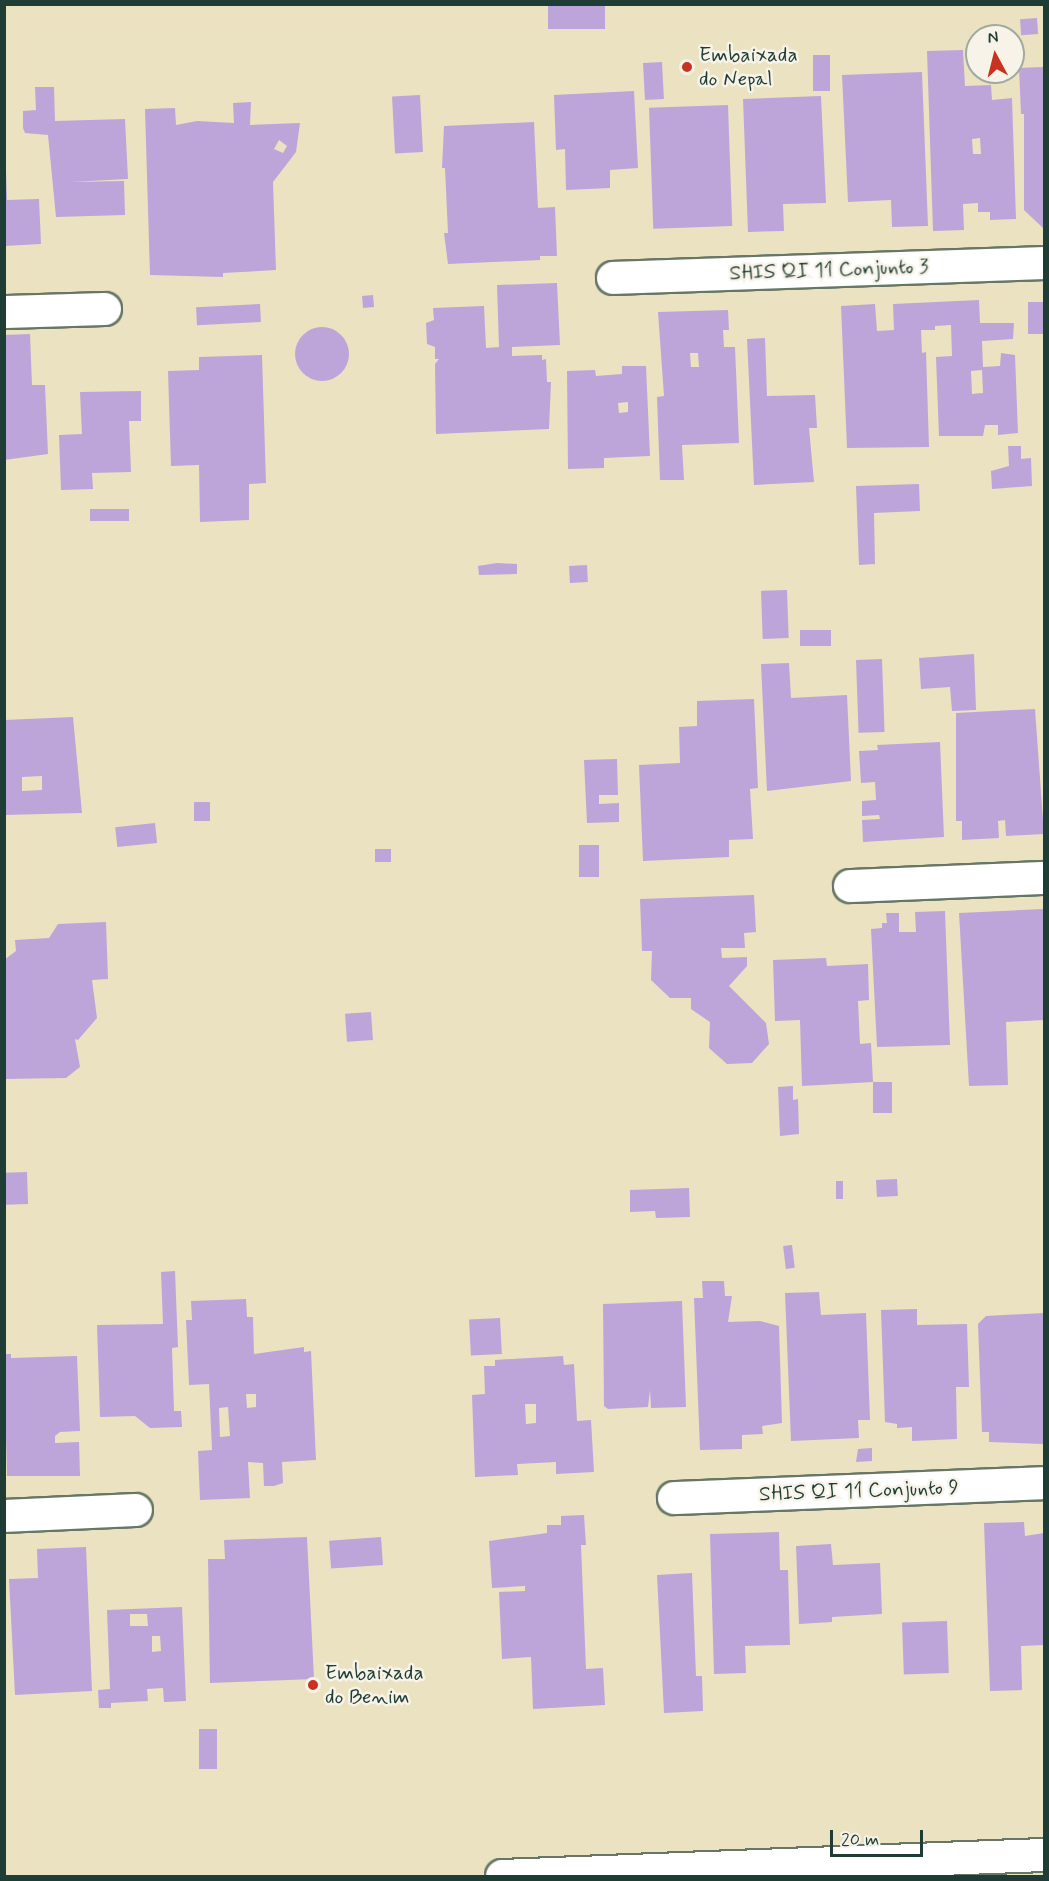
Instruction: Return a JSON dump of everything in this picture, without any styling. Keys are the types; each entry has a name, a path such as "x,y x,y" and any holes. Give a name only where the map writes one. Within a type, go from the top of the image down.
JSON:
{"street":[{"name":"SHIS QI 11 Conjunto 3","path":"613,278 1044,262"},
{"path":"4,312 105,309"},
{"path":"850,886 1044,878"},
{"name":"SHIS QI 11 Conjunto 9","path":"674,1498 1044,1483"},
{"path":"4,1516 136,1510"},
{"path":"502,1876 1044,1854"}],"building":[{"path":"548,4 605,4 605,29 548,29"},
{"path":"1037,18 1038,34 1025,35 1025,24 1020,24 1020,19"},
{"path":"963,50 965,86 991,85 992,100 1012,98 1016,219 990,220 990,212 978,212 978,203 963,204 964,230 933,231 927,51","holes":["980,138 981,154 973,154 972,139"]},
{"path":"813,55 830,55 830,91 813,91"},
{"path":"662,62 664,99 645,100 643,63"},
{"path":"1043,67 1043,228 1024,210 1024,114 1021,114 1020,84 1025,84 1025,68"},
{"path":"922,72 928,226 892,227 891,200 848,202 842,75"},
{"path":"35,87 54,87 55,121 125,119 128,179 70,182 124,181 125,215 56,217 48,135 25,133 23,128 23,111 36,110"},
{"path":"634,91 638,168 610,170 610,188 566,190 565,149 556,150 554,95"},
{"path":"420,95 423,152 395,153 392,96"},
{"path":"821,96 826,203 783,204 784,231 748,232 743,99"},
{"path":"251,102 250,125 300,123 296,152 273,182 276,270 223,273 223,277 150,275 145,109 175,108 176,125 197,121 234,123 233,103","holes":["279,140 287,146 283,153 274,149"]},
{"path":"728,105 732,226 653,229 649,108"},
{"path":"534,122 538,208 555,207 557,256 540,256 540,260 448,264 444,233 448,233 445,168 442,168 444,126"},
{"path":"6,170 7,200 39,199 41,244 4,246"},
{"path":"557,283 560,345 512,347 512,356 542,355 542,360 546,359 547,382 551,382 549,429 436,434 435,364 439,359 435,359 435,347 427,344 426,323 434,320 433,308 484,306 486,348 499,347 497,285"},
{"path":"373,295 374,307 363,308 362,296"},
{"path":"979,300 980,323 1014,323 1013,339 982,341 983,367 1000,366 1001,353 1015,355 1018,433 998,435 998,425 985,425 983,436 939,436 936,357 952,356 951,325 935,326 935,330 921,330 922,353 926,352 929,447 847,448 841,306 875,304 877,331 894,330 893,304","holes":["982,370 983,393 972,394 971,371"]},
{"path":"1028,302 1044,302 1044,334 1028,334"},
{"path":"260,304 261,322 197,325 196,307"},
{"path":"728,310 729,330 723,330 724,347 735,347 739,443 682,445 684,480 660,480 657,397 664,396 658,312","holes":["690,353 698,353 699,367 691,367"]},
{"path":"317,327 327,327 337,331 345,339 349,354 345,369 337,377 327,381 317,381 307,377 299,369 295,359 295,349 299,339 307,331"},
{"path":"30,334 32,385 45,385 48,454 4,460 4,335"},
{"path":"765,338 767,396 815,395 817,428 809,428 814,482 754,485 747,339"},
{"path":"262,355 266,483 249,484 249,520 200,522 199,465 171,466 168,371 199,370 199,357"},
{"path":"622,366 646,366 650,456 604,458 604,468 568,469 567,371 595,370 596,376 622,374","holes":["628,402 628,412 619,413 618,403"]},
{"path":"141,391 141,421 129,421 131,472 92,473 93,489 61,490 59,435 82,434 80,392"},
{"path":"1008,446 1021,446 1021,459 1031,458 1032,486 992,489 991,471 1009,466"},
{"path":"919,484 920,511 874,513 875,564 859,565 856,486"},
{"path":"90,509 129,509 129,521 90,521"},
{"path":"497,563 517,564 517,574 479,575 478,566"},
{"path":"587,565 588,582 570,583 569,566"},
{"path":"787,590 789,638 763,639 761,591"},
{"path":"800,630 831,630 831,646 800,646"},
{"path":"974,654 976,710 952,711 950,687 921,689 919,658"},
{"path":"882,659 885,732 859,733 856,660"},
{"path":"789,663 791,698 847,695 851,781 767,791 761,664"},
{"path":"754,699 758,788 750,789 753,839 729,840 729,857 643,861 639,765 680,763 679,727 697,726 697,701"},
{"path":"1035,709 1044,834 1006,836 1005,820 998,821 999,838 962,840 962,821 956,821 956,713"},
{"path":"73,717 82,813 4,815 4,720","holes":["42,776 42,790 22,791 22,777"]},
{"path":"940,742 944,837 863,842 862,820 880,819 879,815 862,816 862,801 876,800 875,782 861,783 859,751 878,750 877,745"},
{"path":"617,759 618,795 599,795 599,804 619,803 619,822 587,823 584,760"},
{"path":"194,802 210,802 210,821 194,821"},
{"path":"155,823 157,843 117,847 115,827"},
{"path":"579,845 599,845 599,877 579,877"},
{"path":"375,849 391,849 391,862 375,862"},
{"path":"754,895 756,932 744,933 745,948 721,948 722,958 747,957 747,966 729,986 766,1023 769,1044 752,1063 727,1064 709,1048 710,1022 691,1009 691,998 670,998 651,980 652,951 642,951 640,899"},
{"path":"1043,909 1044,1020 1006,1022 1008,1085 969,1086 959,913"},
{"path":"945,911 950,1045 877,1047 871,929 882,928 882,923 887,923 886,913 899,913 899,932 916,932 915,912"},
{"path":"106,922 108,979 92,980 97,1018 78,1040 75,1039 80,1067 66,1078 4,1079 4,960 16,951 15,940 49,938 58,924"},
{"path":"826,958 827,966 868,964 869,1000 858,1001 860,1044 871,1043 873,1082 802,1086 800,1020 775,1021 773,960"},
{"path":"371,1012 373,1040 347,1042 345,1014"},
{"path":"873,1082 892,1082 892,1113 873,1113"},
{"path":"793,1086 793,1100 798,1099 799,1134 780,1136 778,1087"},
{"path":"27,1172 28,1204 5,1205 4,1173"},
{"path":"897,1179 898,1196 877,1197 876,1180"},
{"path":"836,1181 843,1181 843,1199 836,1199"},
{"path":"689,1188 690,1217 656,1218 655,1211 630,1212 630,1190"},
{"path":"792,1245 795,1268 786,1269 783,1246"},
{"path":"175,1271 178,1347 172,1348 174,1411 181,1411 182,1427 150,1428 135,1416 100,1417 97,1325 163,1324 161,1272"},
{"path":"702,1281 724,1281 725,1296 732,1296 728,1322 760,1321 779,1326 782,1423 762,1426 763,1434 742,1435 742,1449 700,1450 694,1298 703,1298"},
{"path":"819,1292 821,1315 866,1313 870,1420 858,1420 859,1438 791,1441 785,1293"},
{"path":"246,1299 247,1317 253,1317 254,1354 304,1347 304,1352 311,1351 316,1460 282,1462 283,1483 274,1486 264,1486 263,1463 248,1462 250,1498 200,1500 198,1451 212,1450 209,1384 189,1385 186,1320 192,1320 191,1301","holes":["246,1394 256,1394 256,1407 247,1408","228,1407 230,1436 220,1437 219,1408"]},
{"path":"682,1301 686,1407 651,1408 650,1390 648,1407 608,1409 604,1406 603,1304"},
{"path":"917,1309 917,1325 967,1324 969,1387 956,1387 957,1439 912,1441 912,1427 897,1428 897,1424 885,1422 881,1310"},
{"path":"1044,1313 1044,1444 989,1442 989,1432 982,1432 978,1324 986,1316"},
{"path":"500,1318 502,1354 471,1356 469,1320"},
{"path":"4,1354 11,1354 11,1358 77,1356 80,1431 60,1432 55,1436 55,1443 79,1442 80,1476 7,1476"},
{"path":"563,1356 564,1365 574,1364 577,1421 591,1420 594,1472 556,1474 556,1462 517,1464 518,1475 475,1477 472,1395 485,1394 484,1366 495,1366 495,1360","holes":["525,1404 536,1404 536,1423 526,1424"]},
{"path":"872,1448 872,1461 856,1462 858,1449"},
{"path":"584,1515 586,1545 581,1545 586,1669 603,1668 605,1705 533,1709 531,1657 502,1659 499,1592 525,1591 525,1586 492,1588 489,1541 547,1533 547,1525 561,1525 561,1516"},
{"path":"1024,1522 1025,1536 1044,1533 1044,1645 1021,1646 1022,1690 990,1691 984,1523"},
{"path":"779,1532 780,1570 788,1570 790,1645 745,1646 746,1673 714,1674 710,1534"},
{"path":"307,1537 314,1679 210,1683 208,1559 225,1559 224,1540"},
{"path":"381,1537 383,1565 331,1569 329,1541"},
{"path":"831,1544 833,1565 880,1563 882,1614 832,1617 832,1622 799,1624 796,1546"},
{"path":"86,1547 92,1691 15,1695 9,1579 38,1578 37,1549"},
{"path":"692,1573 696,1676 702,1676 703,1711 664,1713 657,1575"},
{"path":"182,1607 186,1701 164,1702 163,1688 147,1689 148,1701 111,1703 111,1708 99,1708 98,1690 110,1689 107,1610","holes":["130,1614 147,1614 148,1626 130,1626","152,1636 160,1636 161,1651 152,1652"]},
{"path":"947,1621 949,1673 904,1675 902,1623"},
{"path":"199,1729 217,1729 217,1769 199,1769"}],"place":[{"name":"Embaixada do Nepal","path":"687,67"},
{"name":"Embaixada do Benim","path":"313,1685"}]}
